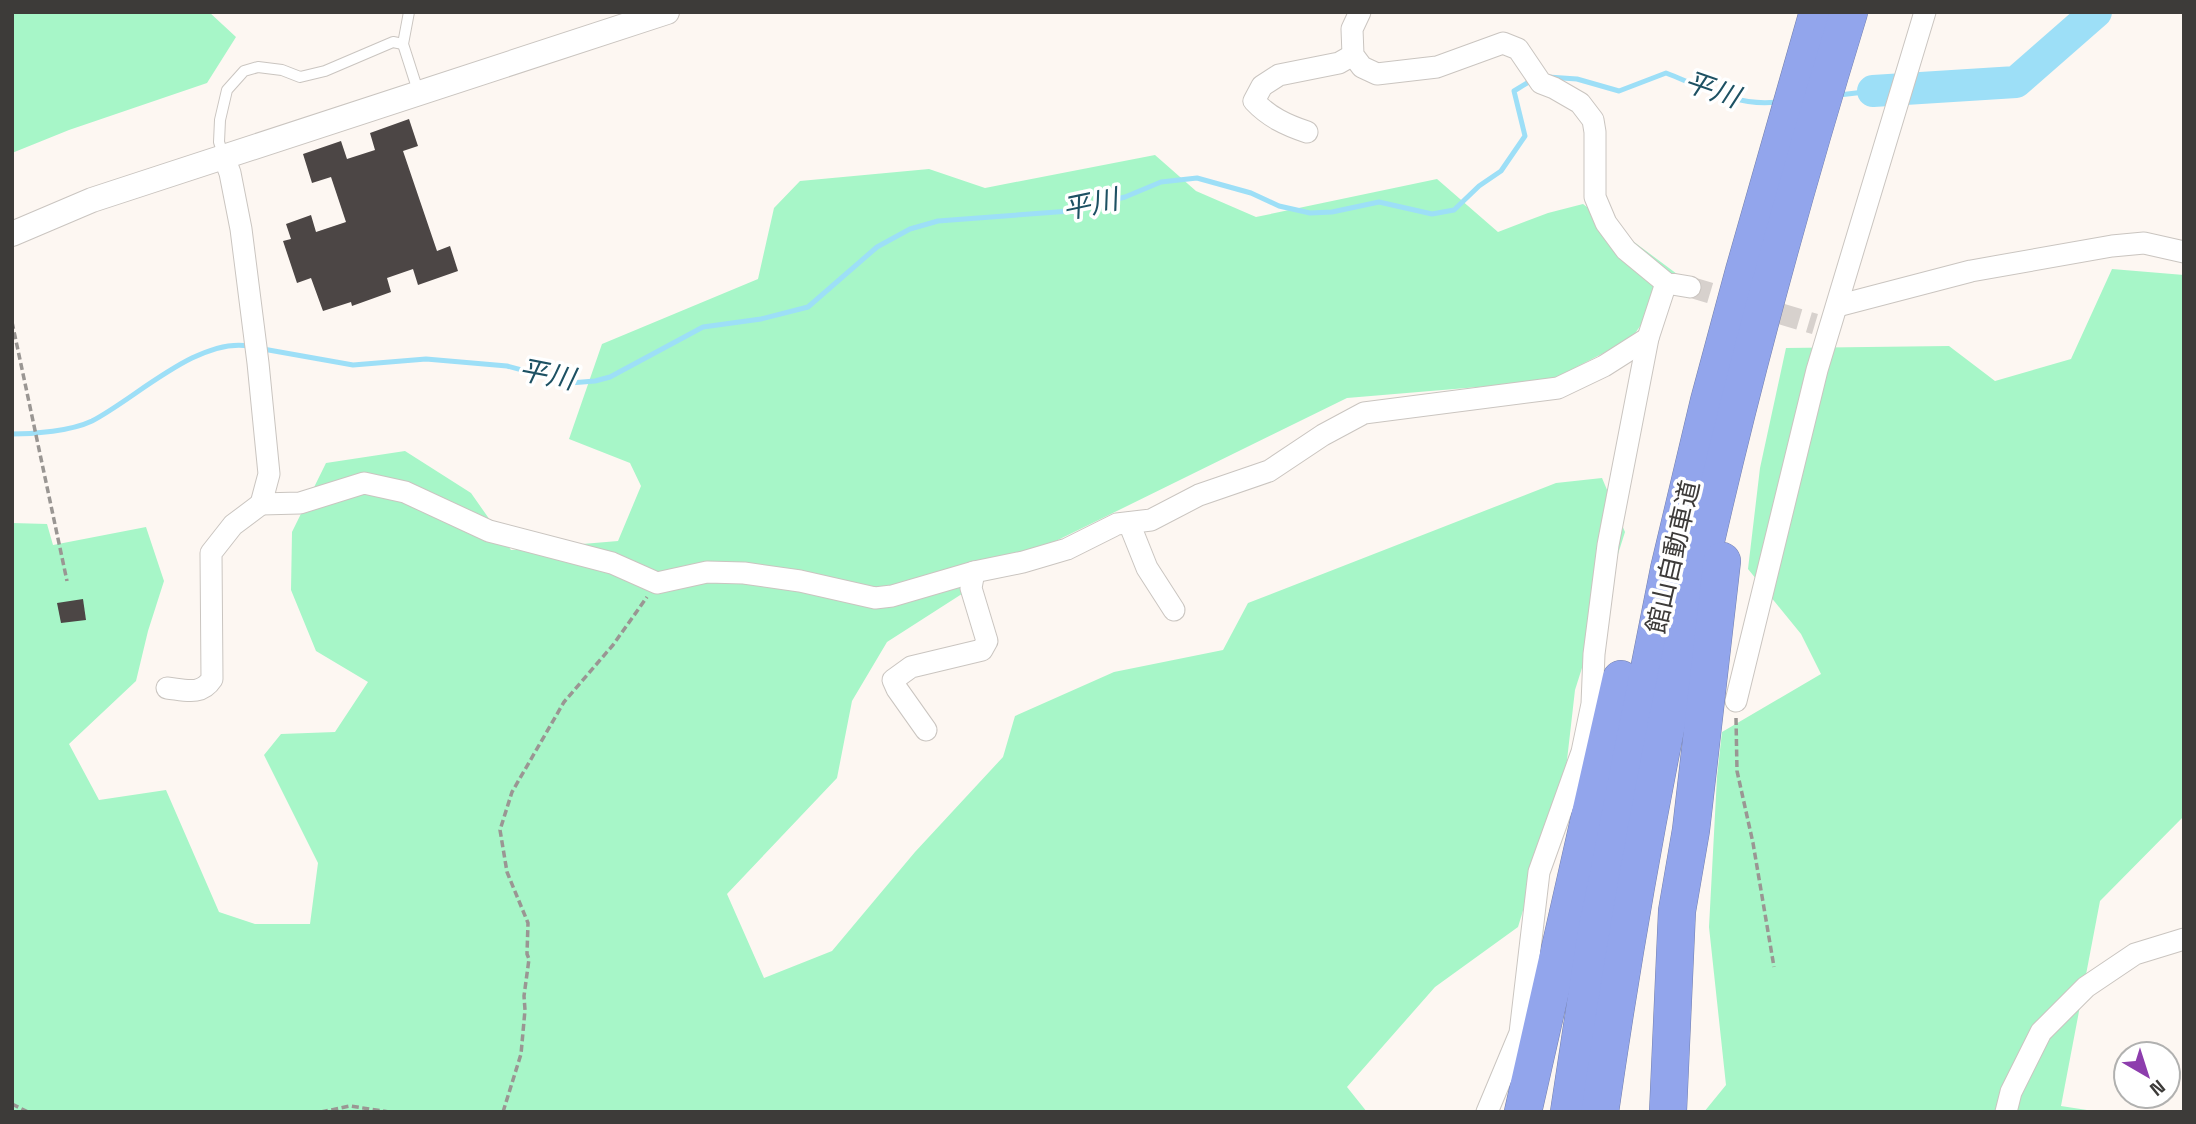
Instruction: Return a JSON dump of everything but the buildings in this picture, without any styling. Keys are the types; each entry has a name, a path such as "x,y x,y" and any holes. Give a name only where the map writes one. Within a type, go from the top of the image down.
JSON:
{"highway":[{"name":"館山自動車道","path":"1818,12 1819,60"},
{"name":"館山自動車道","path":"1569,1112 1595,941 1669,569 1724,404 1819,60 1849,12"},
{"name":"館山自動車道","path":"1600,1112 1624,946 1698,575 1724,404"},
{"path":"1653,1112 1664,985 1691,830 1697,775 1724,404"},
{"path":"1523,1112 1634,626 1724,404"},
{"path":"1668,1112 1677,911"}],"street":[{"path":"12,234 92,200 667,12"},
{"path":"1360,12 1352,29 1353,55 1362,67 1377,74 1437,67 1503,43 1518,49 1537,78 1580,103 1593,120 1595,197 1606,223 1626,250 1666,283 1690,287"},
{"path":"1736,701 1817,370 1823,326 1837,306 1925,12"},
{"path":"1307,132 1265,113 1254,101 1262,86 1279,75 1339,63 1353,55"},
{"path":"224,157 230,173 241,229 258,363 269,474 261,504"},
{"path":"1837,306 1971,271 2112,246 2144,243 2184,252"},
{"path":"1487,1112 1520,1033 1539,872 1582,752 1592,704 1594,654 1608,545 1648,338 1666,283"},
{"path":"167,688 195,692 206,688 212,679 211,553 233,525 261,504 300,503 364,484 405,492 489,531 612,563 657,583 707,572 744,573 800,581 875,598 892,596 1066,549 1117,524 1151,520 1199,495 1269,471 1323,435 1364,413 1558,388 1604,366 1648,338"},
{"path":"1129,523 1147,568 1174,610"},
{"path":"926,730 893,680 911,667 982,650 987,641 971,587 974,572"},
{"path":"2006,1112 2011,1091 2041,1032 2087,987 2135,954 2184,939"}],"lane":[{"path":"409,12 403,44 419,94"},
{"path":"224,157 219,142 219,120 228,90 244,71 258,67 282,69 300,77 325,71 393,43 403,44"}],"path":[{"path":"12,321 67,581"},
{"path":"503,1112 521,1054 529,959 528,923 507,872 500,830 512,792 564,702 613,645 657,583"},
{"path":"1736,701 1737,771 1753,843 1774,967"},
{"path":"12,1104 28,1112"},
{"path":"321,1112 350,1106 389,1112"}],"green space":[{"path":"12,12 209,12 236,37 207,83 69,130 12,153"},
{"path":"1155,155 1196,191 1256,217 1437,179 1498,232 1548,213 1583,204 1677,274 1631,339 1549,381 1347,398 1007,565 887,642 852,701 837,778 727,894 764,978 832,951 915,852 1003,757 1015,716 1114,672 1223,650 1248,603 1556,483 1602,478 1625,532 1575,690 1566,769 1518,927 1435,987 1347,1087 1367,1112 12,1112 12,523 47,524 53,545 146,527 164,581 136,681 69,744 99,800 166,790 219,912 255,924 310,924 318,863 264,755 281,734 335,732 368,682 316,651 291,590 292,532 326,463 405,451 471,493 511,550 618,541 641,486 630,463 569,439 602,344 758,279 774,208 800,181 929,169 985,188"},
{"path":"2112,269 2184,275 2184,816 2100,901 2061,1106 2100,1112 1704,1112 1726,1085 1709,927 1722,732 1821,674 1801,634 1748,569 1760,468 1786,348 1949,346 1995,381 2071,359"}],"waterway":[{"name":"平川","path":"1873,91 2016,82 2096,12"},
{"name":"平川","path":"1548,77 1577,79 1619,91 1666,73 1734,99 1777,102"},
{"name":"平川","path":"263,349 353,365 426,359 507,366 570,383 595,381 610,377 703,327 761,319 808,307 877,247 910,229 938,221 1070,211 1125,197 1161,182 1197,178 1251,193 1279,206 1310,213 1332,212 1379,202 1432,214 1454,210 1479,186 1501,171 1525,136 1514,91 1532,80"},
{"name":"平川","path":"1839,95 1873,91"},
{"name":"平川","path":"12,434 53,431 92,421 188,360 229,346 249,346"}],"tunnel":[{"path":"1690,287 1815,324"}]}
